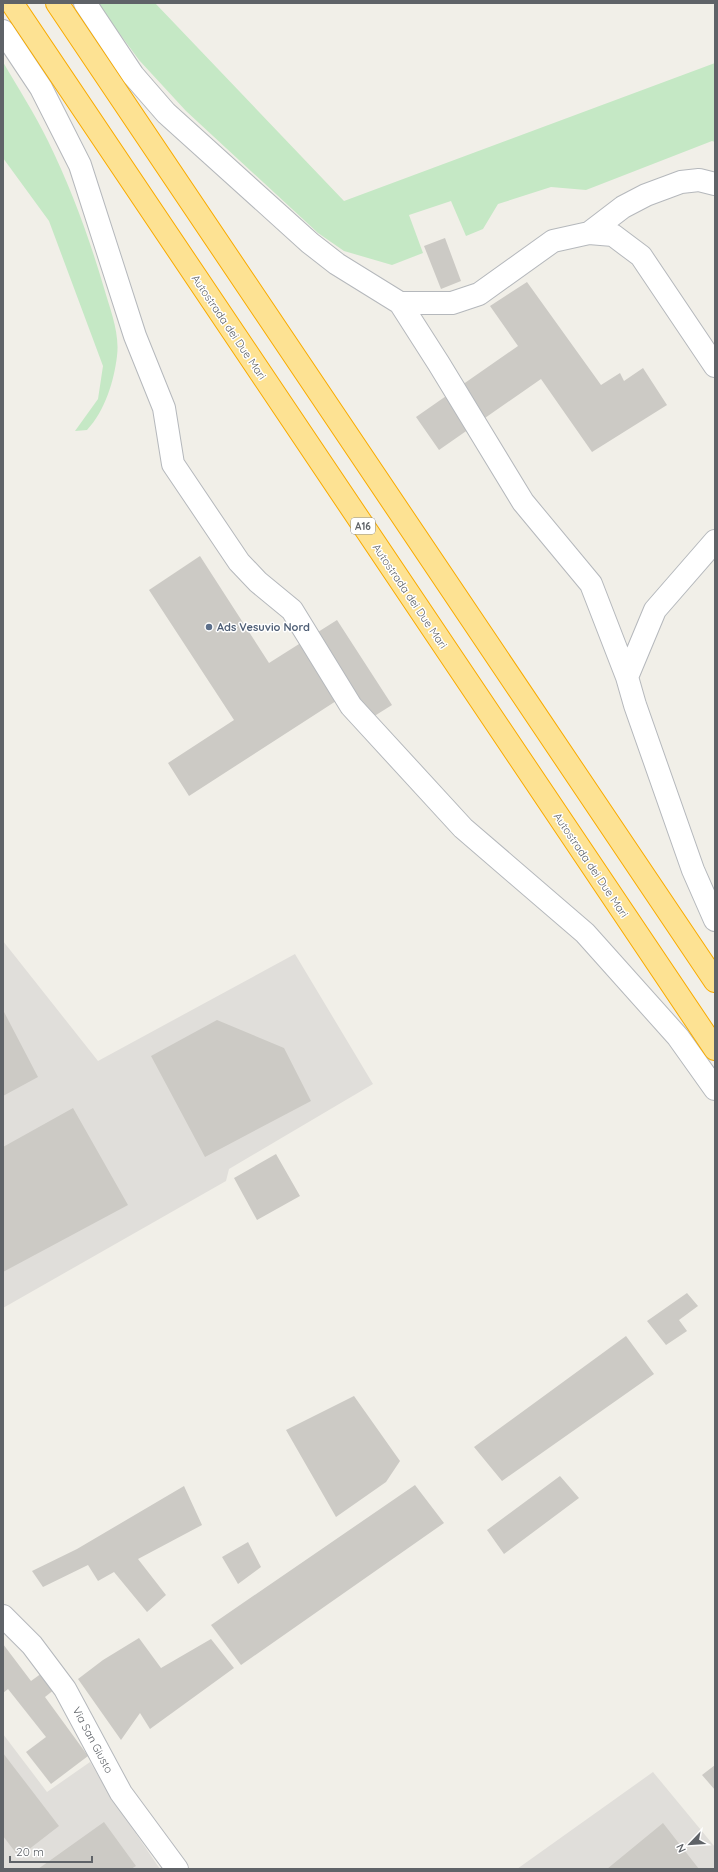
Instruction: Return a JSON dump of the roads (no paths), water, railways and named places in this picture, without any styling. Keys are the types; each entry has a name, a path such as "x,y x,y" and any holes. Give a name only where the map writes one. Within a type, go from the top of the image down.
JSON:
{"highway":[{"name":"Autostrada dei Due Mari","path":"12,3 715,1049"},
{"path":"57,3 715,982"}],"street":[{"path":"85,3 133,75 166,113 310,243 337,264 400,303 523,502 591,584 627,677 663,789 693,870 715,920"},
{"path":"3,31 41,88 80,165 135,336 164,408 173,464 239,562 258,582 292,610 351,706 463,828 585,933 678,1037 715,1090"},
{"path":"588,233 623,207 646,195 681,182 699,180 715,184"},
{"path":"400,303 452,303 478,294 553,241 588,233 613,235 641,256 715,366"},
{"path":"627,677 655,610 715,541"},
{"name":"Via San Giusto","path":"3,1616 32,1645 66,1689 121,1793 176,1869"}],"place":[{"name":"Ads Vesuvio Nord","path":"209,627"}]}
